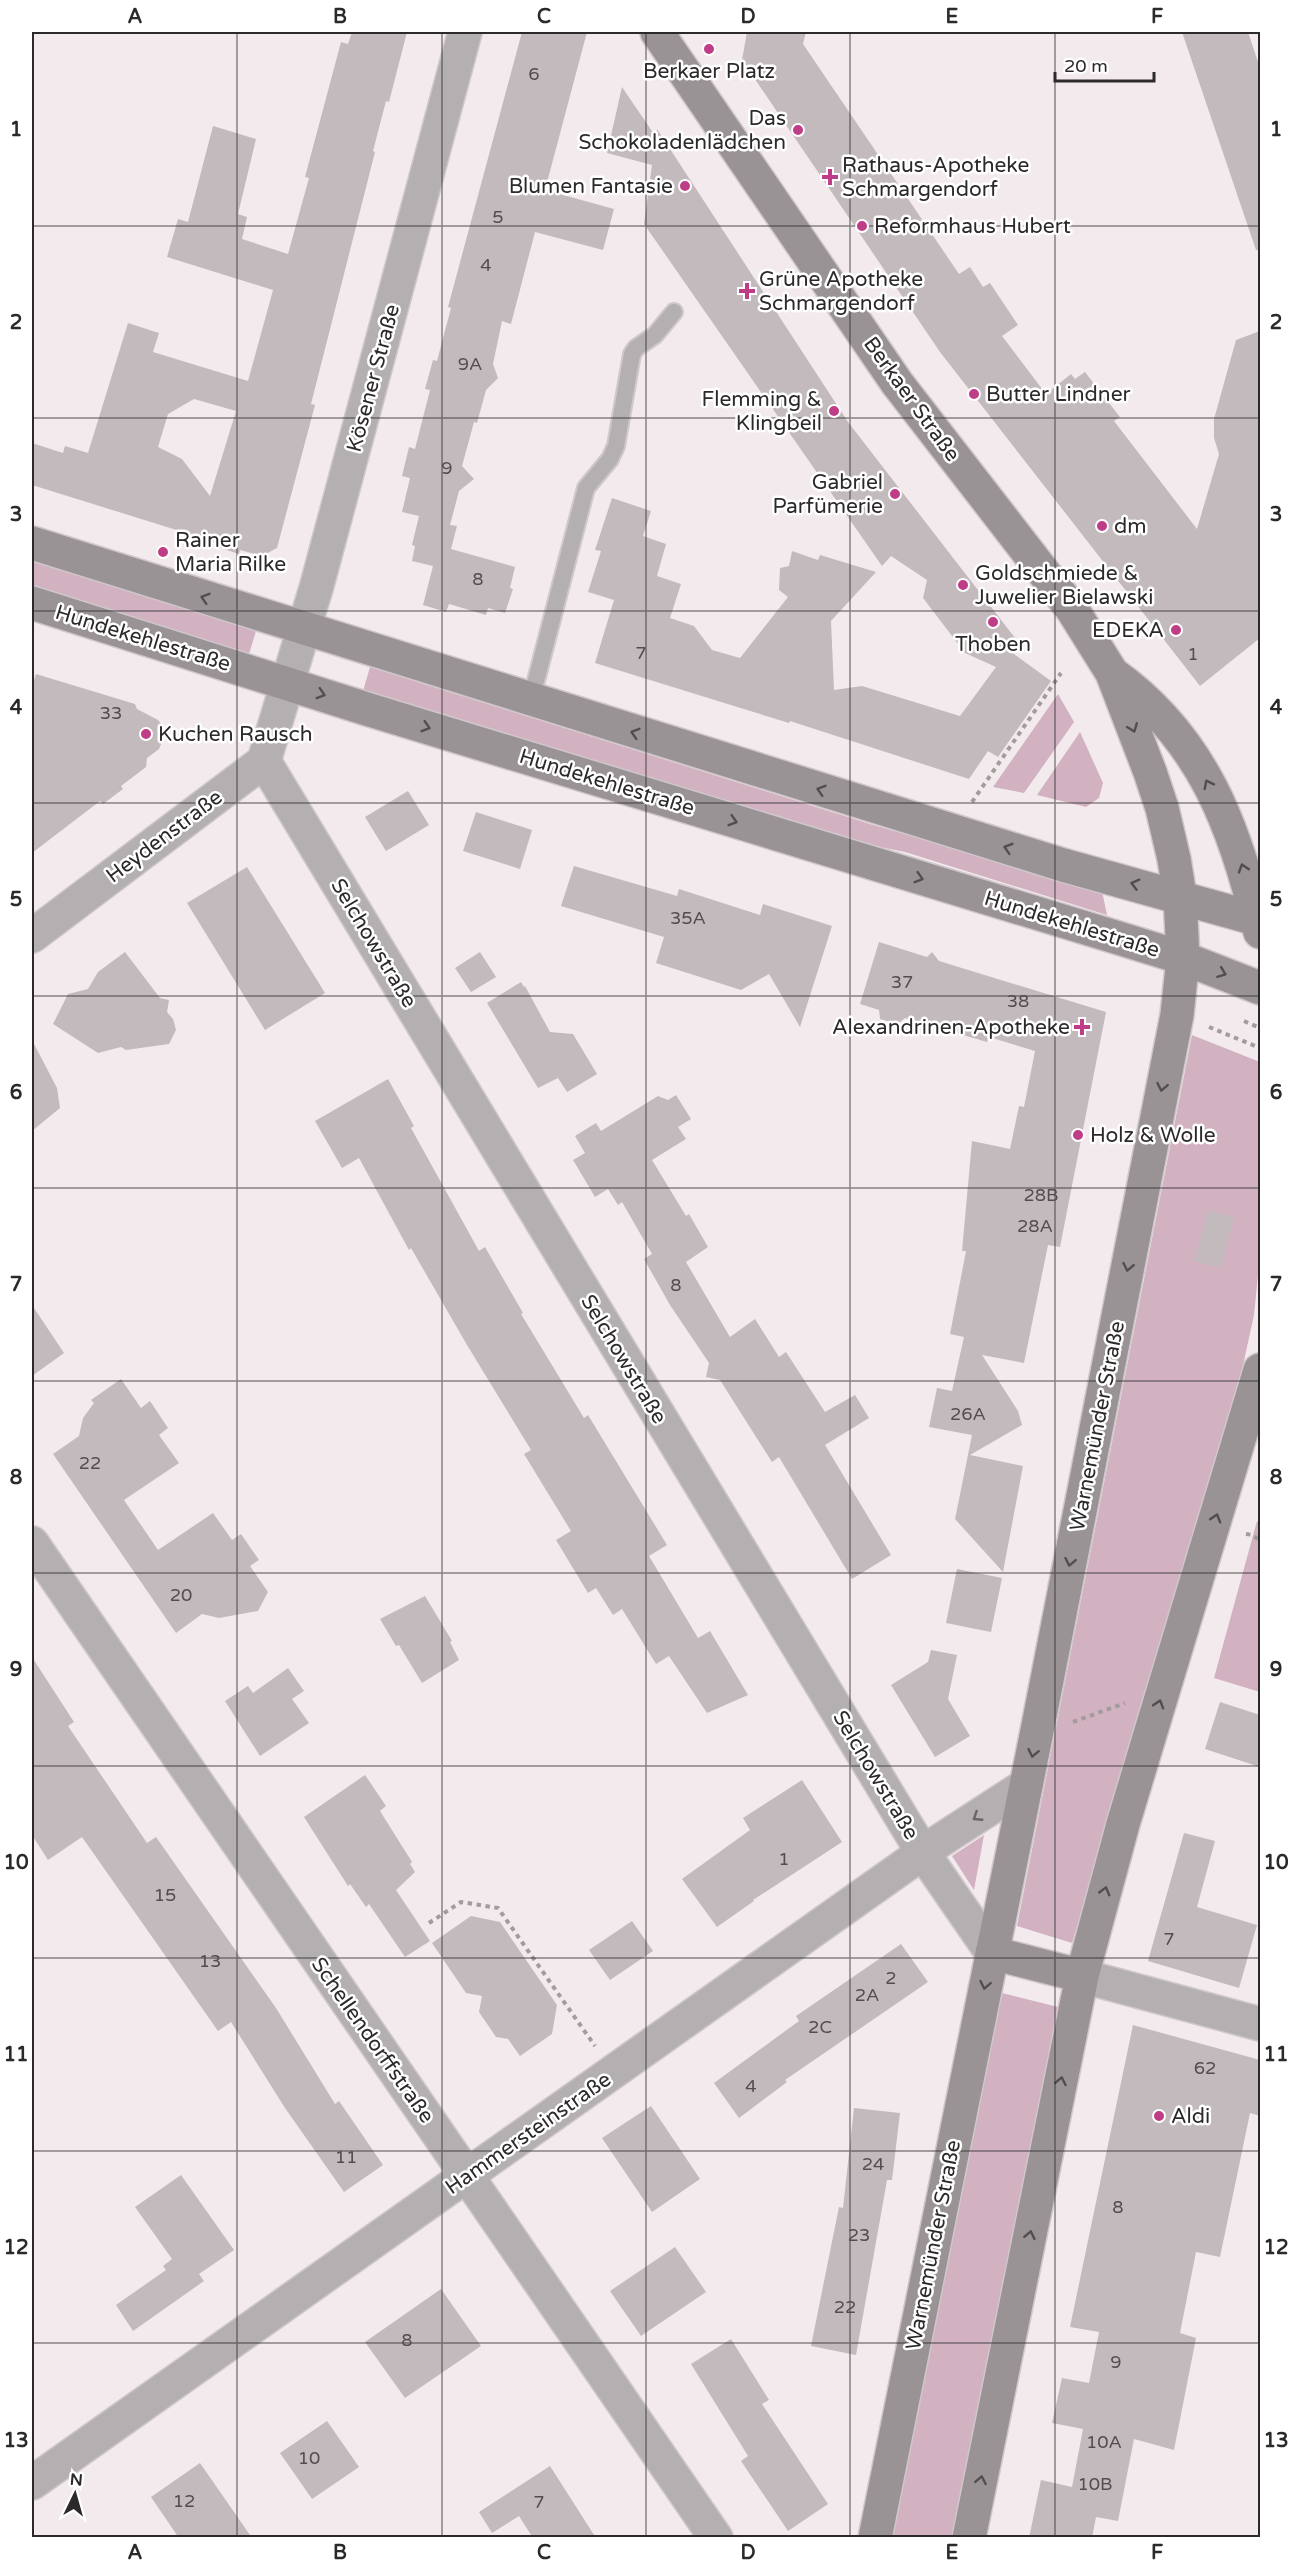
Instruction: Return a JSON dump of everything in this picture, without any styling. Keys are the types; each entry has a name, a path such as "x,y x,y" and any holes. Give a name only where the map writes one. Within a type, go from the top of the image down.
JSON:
{"street":[{"name":"Kösener Straße","path":"264,761 304,629 465,32"},
{"name":"Berkaer Straße","path":"657,32 897,383 1072,609 1112,673 1162,808 1180,896"},
{"path":"32,543 1064,865 1180,896 1259,924"},
{"name":"Hundekehlestraße","path":"32,603 288,684 1183,958 1260,988"},
{"name":"Berkaer Straße","path":"1112,673 1139,692 1171,724 1194,758 1232,835 1259,924"},
{"name":"Heydenstraße","path":"32,936 264,761"},
{"name":"Selchowstraße","path":"264,761 923,1853 992,1953"},
{"name":"Warnemünder Straße","path":"875,2538 1038,1726 1177,1015 1183,958 1180,896"},
{"path":"969,2538 1082,1976 1159,1704 1260,1370"},
{"name":"Schellendorffstraße","path":"32,1543 716,2538"},
{"name":"Hammersteinstraße","path":"32,2483 923,1853 1026,1785"},
{"path":"992,1953 1260,2024"}],"lane":[{"path":"531,700 586,488 610,459 616,446 632,354 636,348 659,330 674,312"}],"path":[{"path":"970,805 1061,673"},
{"path":"1205,1025 1260,1048"},
{"path":"1239,1532 1253,1535 1260,1541"},
{"path":"1038,1726 1054,1730 1137,1698 1159,1704"},
{"path":"429,1923 461,1902 498,1908 600,2053"}],"shaded area":[{"path":"32,560 256,631 249,654 32,586"},
{"path":"370,667 870,824 1102,891 1107,915 905,852 830,837 363,691"},
{"path":"1058,694 1074,722 1024,793 993,787"},
{"path":"1080,732 1103,783 1099,798 1086,807 1037,795"},
{"path":"1192,1035 1260,1062 1260,1255 1254,1315 1233,1411 1072,1943 1017,1926"},
{"path":"1257,1521 1260,1524 1260,1692 1214,1678"},
{"path":"984,1835 974,1890 952,1856"},
{"path":"1002,1993 1062,2008 954,2537 892,2538"}],"building":[{"path":"352,32 407,32 389,102 386,101 373,151 375,152 311,404 315,405 277,548 262,556 240,550 239,554 214,546 215,542 32,485 32,443 63,453 65,446 88,453 128,323 159,333 153,352 248,381 273,290 167,257 178,219 188,222 213,126 256,139 238,214 247,217 242,239 288,254 309,178 305,177 341,42 348,44","holes":["194,399 236,411 210,496 182,459 158,447 168,414"]},
{"path":"522,32 587,32 545,190 614,209 603,250 535,232 511,324 502,321 493,364 498,378 486,390 477,423 474,422 462,466 474,479 459,491 450,525 457,526 451,549 515,567 510,588 513,589 505,613 488,608 486,615 449,604 446,612 423,605 433,566 412,561 415,546 412,545 419,516 402,512 410,478 402,476 409,447 415,449 430,390 425,389 433,360 437,361 451,308 448,307"},
{"path":"747,32 806,32 803,44 959,274 970,267 983,287 990,283 1018,325 1002,336 1046,394 1071,374 1075,379 1085,372 1120,417 1114,421 1197,529 1219,454 1214,438 1214,419 1236,340 1260,331 1260,638 1200,686 940,352 742,60"},
{"path":"1182,32 1248,32 1260,68 1260,250 1256,250"},
{"path":"622,87 656,137 657,129 848,422 1022,647 1014,654 1051,681 998,757 988,751 969,779 790,721 789,723 595,663 614,600 588,592 601,551 595,550 612,498 651,511 643,536 666,544 657,576 681,584 670,618 694,626 712,650 740,658 788,597 779,590 780,568 789,566 792,551 818,560 820,555 876,572 831,621 834,690 862,686 960,716 996,667 965,653 923,598 927,580 891,556 882,566 644,224 652,165 607,153"},
{"path":"36,674 135,704 137,709 158,720 163,726 164,737 159,749 147,758 146,767 121,786 123,789 103,804 100,801 32,853 32,687"},
{"path":"408,791 429,825 386,851 365,817"},
{"path":"476,812 532,830 520,869 463,851"},
{"path":"574,866 677,896 679,889 760,915 763,904 832,926 800,1027 769,974 741,990 656,963 664,937 561,906"},
{"path":"247,867 325,993 265,1030 187,903"},
{"path":"879,942 927,957 932,952 939,961 1106,1012 1060,1247 1048,1245 1024,1363 982,1355 1018,1411 1022,1425 970,1455 1023,1466 1003,1572 955,1519 972,1435 929,1427 937,1388 952,1391 964,1337 950,1334 966,1251 962,1251 972,1141 1010,1149 1019,1106 1024,1107 1035,1051 989,1037 987,1042 905,1018 898,1024 880,1019 879,1010 860,1004"},
{"path":"125,952 160,998 169,1000 167,1012 173,1019 176,1030 169,1044 126,1050 121,1047 98,1053 53,1024 68,994 88,989 98,972"},
{"path":"480,952 496,977 471,992 455,968"},
{"path":"521,982 550,1032 573,1034 597,1074 567,1092 558,1078 538,1088 487,1003"},
{"path":"32,1040 57,1088 60,1108 32,1131"},
{"path":"388,1079 414,1126 411,1128 479,1251 485,1247 523,1313 521,1314 584,1418 588,1415 667,1545 649,1556 698,1638 710,1631 748,1695 707,1713 669,1656 656,1664 622,1609 613,1615 596,1588 588,1593 556,1540 571,1531 524,1454 531,1450 411,1248 409,1250 359,1158 342,1168 315,1121"},
{"path":"676,1095 691,1119 678,1127 686,1139 652,1160 686,1216 689,1214 708,1247 686,1262 730,1337 755,1319 779,1357 786,1352 825,1412 855,1395 869,1418 825,1445 891,1555 852,1579 779,1457 772,1462 720,1380 706,1377 709,1363 670,1305 644,1259 652,1254 622,1202 618,1205 608,1189 595,1197 573,1160 585,1153 575,1136 596,1123 601,1131 658,1096 668,1100"},
{"path":"1208,1210 1234,1217 1221,1268 1194,1261"},
{"path":"32,1305 64,1353 32,1376"},
{"path":"121,1379 141,1408 150,1401 168,1428 159,1435 179,1463 124,1500 158,1550 213,1513 232,1540 241,1534 259,1560 250,1566 268,1592 258,1611 219,1618 202,1614 176,1633 53,1454 79,1436 83,1418 94,1403 91,1400"},
{"path":"957,1569 1002,1578 991,1632 946,1623"},
{"path":"425,1596 452,1641 450,1642 459,1660 422,1683 380,1619"},
{"path":"931,1650 957,1655 948,1699 970,1736 935,1757 891,1685 928,1662"},
{"path":"32,1657 74,1722 68,1726 147,1843 156,1837 276,2008 335,2104 339,2101 383,2165 344,2192 285,2108 231,2022 218,2031 82,1837 48,1860 32,1835"},
{"path":"288,1668 304,1691 292,1699 309,1723 260,1756 225,1701 248,1686 253,1693"},
{"path":"1220,1702 1260,1715 1260,1767 1205,1749"},
{"path":"365,1775 386,1806 380,1811 412,1862 410,1864 415,1872 396,1890 430,1941 405,1957 369,1904 366,1907 350,1884 348,1886 304,1817"},
{"path":"802,1780 842,1842 753,1900 717,1927 682,1879 750,1830 743,1818"},
{"path":"1184,1833 1215,1841 1197,1907 1257,1925 1239,1988 1148,1961"},
{"path":"471,1916 500,1922 557,2005 552,2034 520,2056 508,2039 496,2037 479,2012 482,1996 466,1993 432,1943"},
{"path":"632,1921 653,1951 610,1980 589,1950"},
{"path":"901,1944 928,1982 785,2080 787,2082 739,2118 714,2083 799,2021 796,2016"},
{"path":"1133,2025 1260,2060 1260,2116 1250,2113 1220,2257 1196,2252 1180,2333 1196,2338 1174,2450 1134,2439 1118,2521 1096,2517 1092,2538 1029,2538 1041,2480 1072,2487 1083,2429 1052,2423 1062,2378 1089,2383 1099,2332 1070,2327"},
{"path":"651,2106 700,2179 652,2212 602,2138"},
{"path":"854,2108 900,2113 892,2180 887,2180 856,2355 811,2346 839,2207 843,2208"},
{"path":"181,2175 234,2250 199,2274 204,2281 133,2331 116,2305 166,2270 163,2266 172,2259 135,2207"},
{"path":"675,2247 706,2292 641,2336 610,2291"},
{"path":"441,2289 481,2346 405,2398 365,2342"},
{"path":"731,2339 769,2400 762,2404 828,2504 788,2531 741,2461 748,2456 691,2364"},
{"path":"327,2421 359,2467 312,2499 280,2453"},
{"path":"200,2463 252,2538 179,2538 151,2497"},
{"path":"550,2466 596,2538 533,2538 519,2516 492,2533 479,2512"}],"place":[{"name":"Berkaer Platz","path":"709,49"},
{"name":"Das Schokoladenlädchen","path":"798,130"},
{"name":"Rathaus-Apotheke Schmargendorf","path":"830,177"},
{"name":"Blumen Fantasie","path":"685,186"},
{"name":"Reformhaus Hubert","path":"862,226"},
{"name":"Grüne Apotheke Schmargendorf","path":"747,291"},
{"name":"Butter Lindner","path":"974,394"},
{"name":"Flemming & Klingbeil","path":"834,411"},
{"name":"Gabriel Parfümerie","path":"895,494"},
{"name":"dm","path":"1102,526"},
{"name":"Rainer Maria Rilke","path":"163,552"},
{"name":"Goldschmiede & Juwelier Bielawski","path":"963,585"},
{"name":"Thoben","path":"993,622"},
{"name":"EDEKA","path":"1176,630"},
{"name":"Kuchen Rausch","path":"146,734"},
{"name":"Alexandrinen-Apotheke","path":"1082,1027"},
{"name":"Holz & Wolle","path":"1078,1135"},
{"name":"Aldi","path":"1159,2116"}]}
